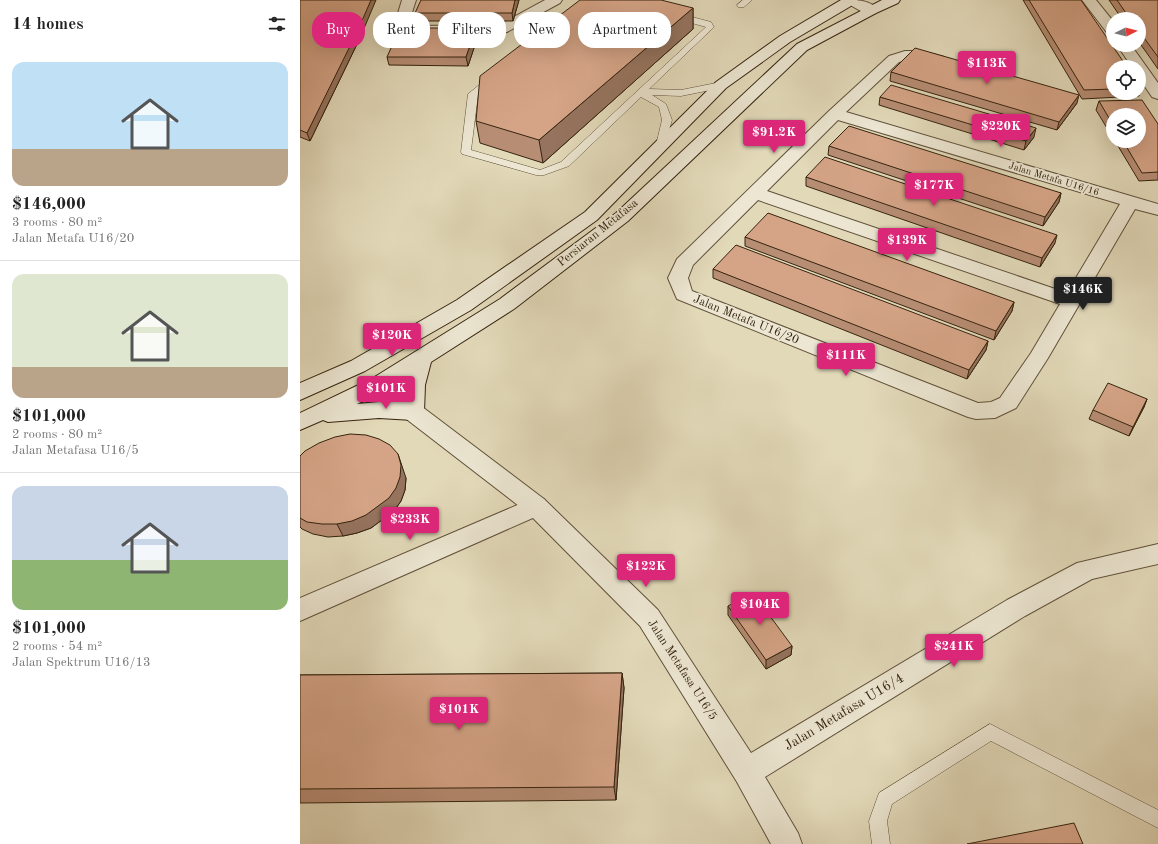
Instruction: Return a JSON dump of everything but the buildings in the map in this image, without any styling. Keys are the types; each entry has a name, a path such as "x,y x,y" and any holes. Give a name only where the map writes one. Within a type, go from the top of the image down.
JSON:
{"street":[{"path":"409,0 402,23 406,27 413,30 502,29 555,0"},
{"path":"851,0 871,10"},
{"name":"Persiaran Metafasa","path":"307,389 358,366 470,301 591,216 721,86 785,39 851,0"},
{"name":"Persiaran Metafasa","path":"307,419 381,383 507,304 622,217 802,47 871,10 893,0"},
{"path":"1089,0 1106,22"},
{"path":"1129,52 1158,94"},
{"name":"Jalan Metafa U16/20","path":"951,63 921,55 905,55 894,59 835,114 684,262 678,278 684,295 976,410 995,410 1008,403 1038,358 1070,301 1130,202"},
{"name":"Jalan Metafa U16/16","path":"835,114 1158,210"},
{"path":"754,194 1070,301"},
{"path":"307,419 379,410 413,412 413,382 421,359"},
{"path":"307,389 346,379 361,378 381,383"},
{"name":"Jalan Metafasa U16/5","path":"381,383 413,412 536,506 649,618 747,772 787,844"},
{"path":"300,610 536,506"},
{"name":"Jalan Metafasa U16/4","path":"747,772 1016,608 1086,570 1158,554"}],"lane":[{"path":"498,75 473,94 466,152 540,173 565,164 710,27 708,24 671,14"},
{"path":"640,92 682,93 721,86"},
{"path":"640,92 663,106 667,120 661,145"},
{"path":"881,844 878,821 885,799 990,732 1158,819"}]}
